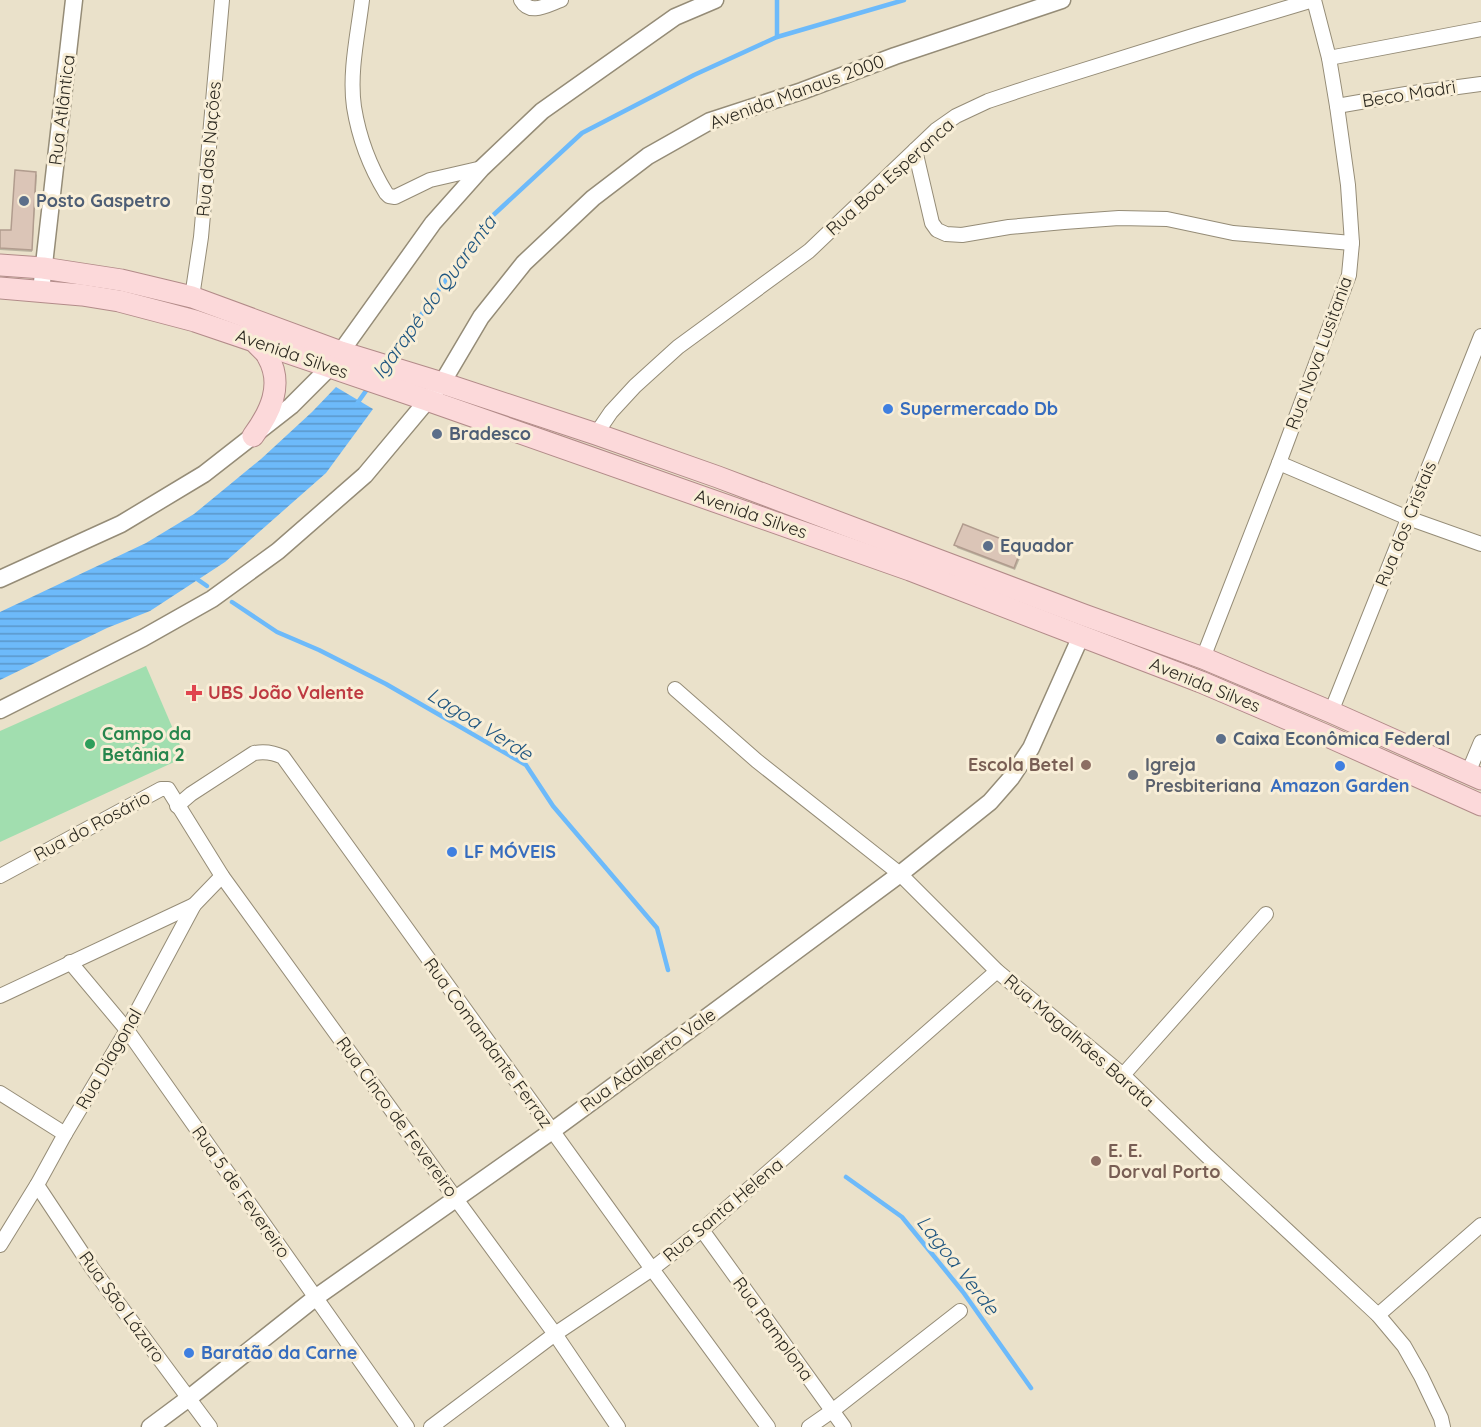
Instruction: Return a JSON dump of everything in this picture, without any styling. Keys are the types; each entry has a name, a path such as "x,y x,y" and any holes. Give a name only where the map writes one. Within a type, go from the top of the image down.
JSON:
{"main road":[{"name":"Avenida Silves","path":"0,265 44,268 121,280 192,297 341,361 399,380 442,383 596,434 718,477 1203,658 1475,776"},
{"name":"Avenida Silves","path":"0,288 82,295 119,301 195,321 256,343 341,361"},
{"path":"253,436 266,418 275,390 274,373 268,356 256,343"},
{"name":"Avenida Silves","path":"399,380 427,400 910,570 1211,686 1481,805"}],"street":[{"name":"Rua Atlântica","path":"41,291 74,0"},
{"name":"Rua das Nações","path":"192,297 201,237 222,0"},
{"path":"362,0 353,71 354,106 373,172 386,193 396,197 430,180 482,168"},
{"path":"521,0 524,5 535,9 561,0"},
{"path":"0,579 121,524 204,474 291,406 341,361 433,223 482,168 542,111 675,17 714,0"},
{"name":"Avenida Manaus 2000","path":"0,711 143,638 212,599 278,551 365,475 442,383 481,317 524,263 592,198 648,156 710,121 1062,0"},
{"name":"Rua Nova Lusitania","path":"1203,658 1349,275 1352,243 1348,185 1329,58 1313,0"},
{"name":"Rua Boa Esperanca","path":"596,434 611,412 635,386 678,347 809,251 936,130 956,116 988,101 1133,54 1313,0"},
{"path":"1329,58 1481,29"},
{"name":"Beco Madri","path":"1337,106 1481,84"},
{"path":"915,150 932,223 937,230 946,234 962,235 1009,227 1108,219 1167,219 1233,233 1352,243"},
{"name":"Rua dos Cristais","path":"1331,712 1481,336"},
{"path":"1279,463 1408,518 1481,544"},
{"name":"Rua Adalberto Vale","path":"150,1427 315,1298 552,1131 900,874 990,802 1011,778 1030,748 1081,636"},
{"name":"Rua Magalhães Barata","path":"675,688 757,761 900,874 998,971 1123,1075 1378,1315 1404,1346 1421,1376 1443,1427"},
{"path":"1475,776 1481,742"},
{"name":"Rua Comandante Ferraz","path":"177,806 254,753 275,753 283,757 768,1427"},
{"name":"Rua do Rosário","path":"0,876 161,789 168,789 177,806"},
{"name":"Rua Cinco de Fevereiro","path":"177,806 222,876 555,1334 618,1427"},
{"name":"Rua Diagonal","path":"0,1245 127,1030 194,905 222,876"},
{"path":"0,996 194,905"},
{"path":"1123,1075 1266,914"},
{"name":"Rua 5 de Fevereiro","path":"69,962 127,1030 407,1427"},
{"name":"Rua Santa Helena","path":"431,1427 555,1334 652,1269 702,1230 998,971"},
{"path":"0,1093 64,1134"},
{"name":"Rua São Lázaro","path":"37,1185 92,1269 210,1427"},
{"path":"1378,1315 1481,1225"},
{"name":"Rua Pamplona","path":"702,1230 844,1427"},
{"path":"810,1427 960,1311"}],"green space":[{"name":"Campo da Betânia 2","path":"146,666 185,757 0,842 0,731"}],"water":[{"path":"336,387 373,409 326,473 225,562 150,611 107,628 0,680 0,612 146,543 194,514 261,459"}],"building":[{"name":"Posto Gaspetro","path":"15,170 36,172 32,250 0,248 0,230 11,230"},
{"name":"Equador","path":"963,524 1022,547 1014,568 954,545"}],"waterway":[{"path":"777,0 777,37"},
{"name":"Igarapé do Quarenta","path":"390,359 488,220 582,133 694,75 777,37 904,0"},
{"name":"Igarapé do Quarenta","path":"356,405 368,388"},
{"name":"Lagoa Verde","path":"194,577 207,586"},
{"name":"Lagoa Verde","path":"232,602 277,632 319,650 386,684 526,765 553,806 657,928 668,970"},
{"name":"Lagoa Verde","path":"846,1177 902,1217 963,1292 1031,1388"}],"place":[{"name":"Posto Gaspetro","path":"24,201"},
{"name":"Supermercado Db","path":"888,409"},
{"name":"Bradesco","path":"437,434"},
{"name":"Equador","path":"988,546"},
{"name":"UBS João Valente","path":"194,693"},
{"name":"Caixa Econômica Federal","path":"1221,739"},
{"name":"Campo da Betânia 2","path":"90,744"},
{"name":"Escola Betel","path":"1086,765"},
{"name":"Amazon Garden","path":"1340,766"},
{"name":"Igreja Presbiteriana","path":"1133,775"},
{"name":"LF MÓVEIS","path":"452,852"},
{"name":"E. E. Dorval Porto","path":"1096,1161"},
{"name":"Baratão da Carne","path":"189,1353"}]}
